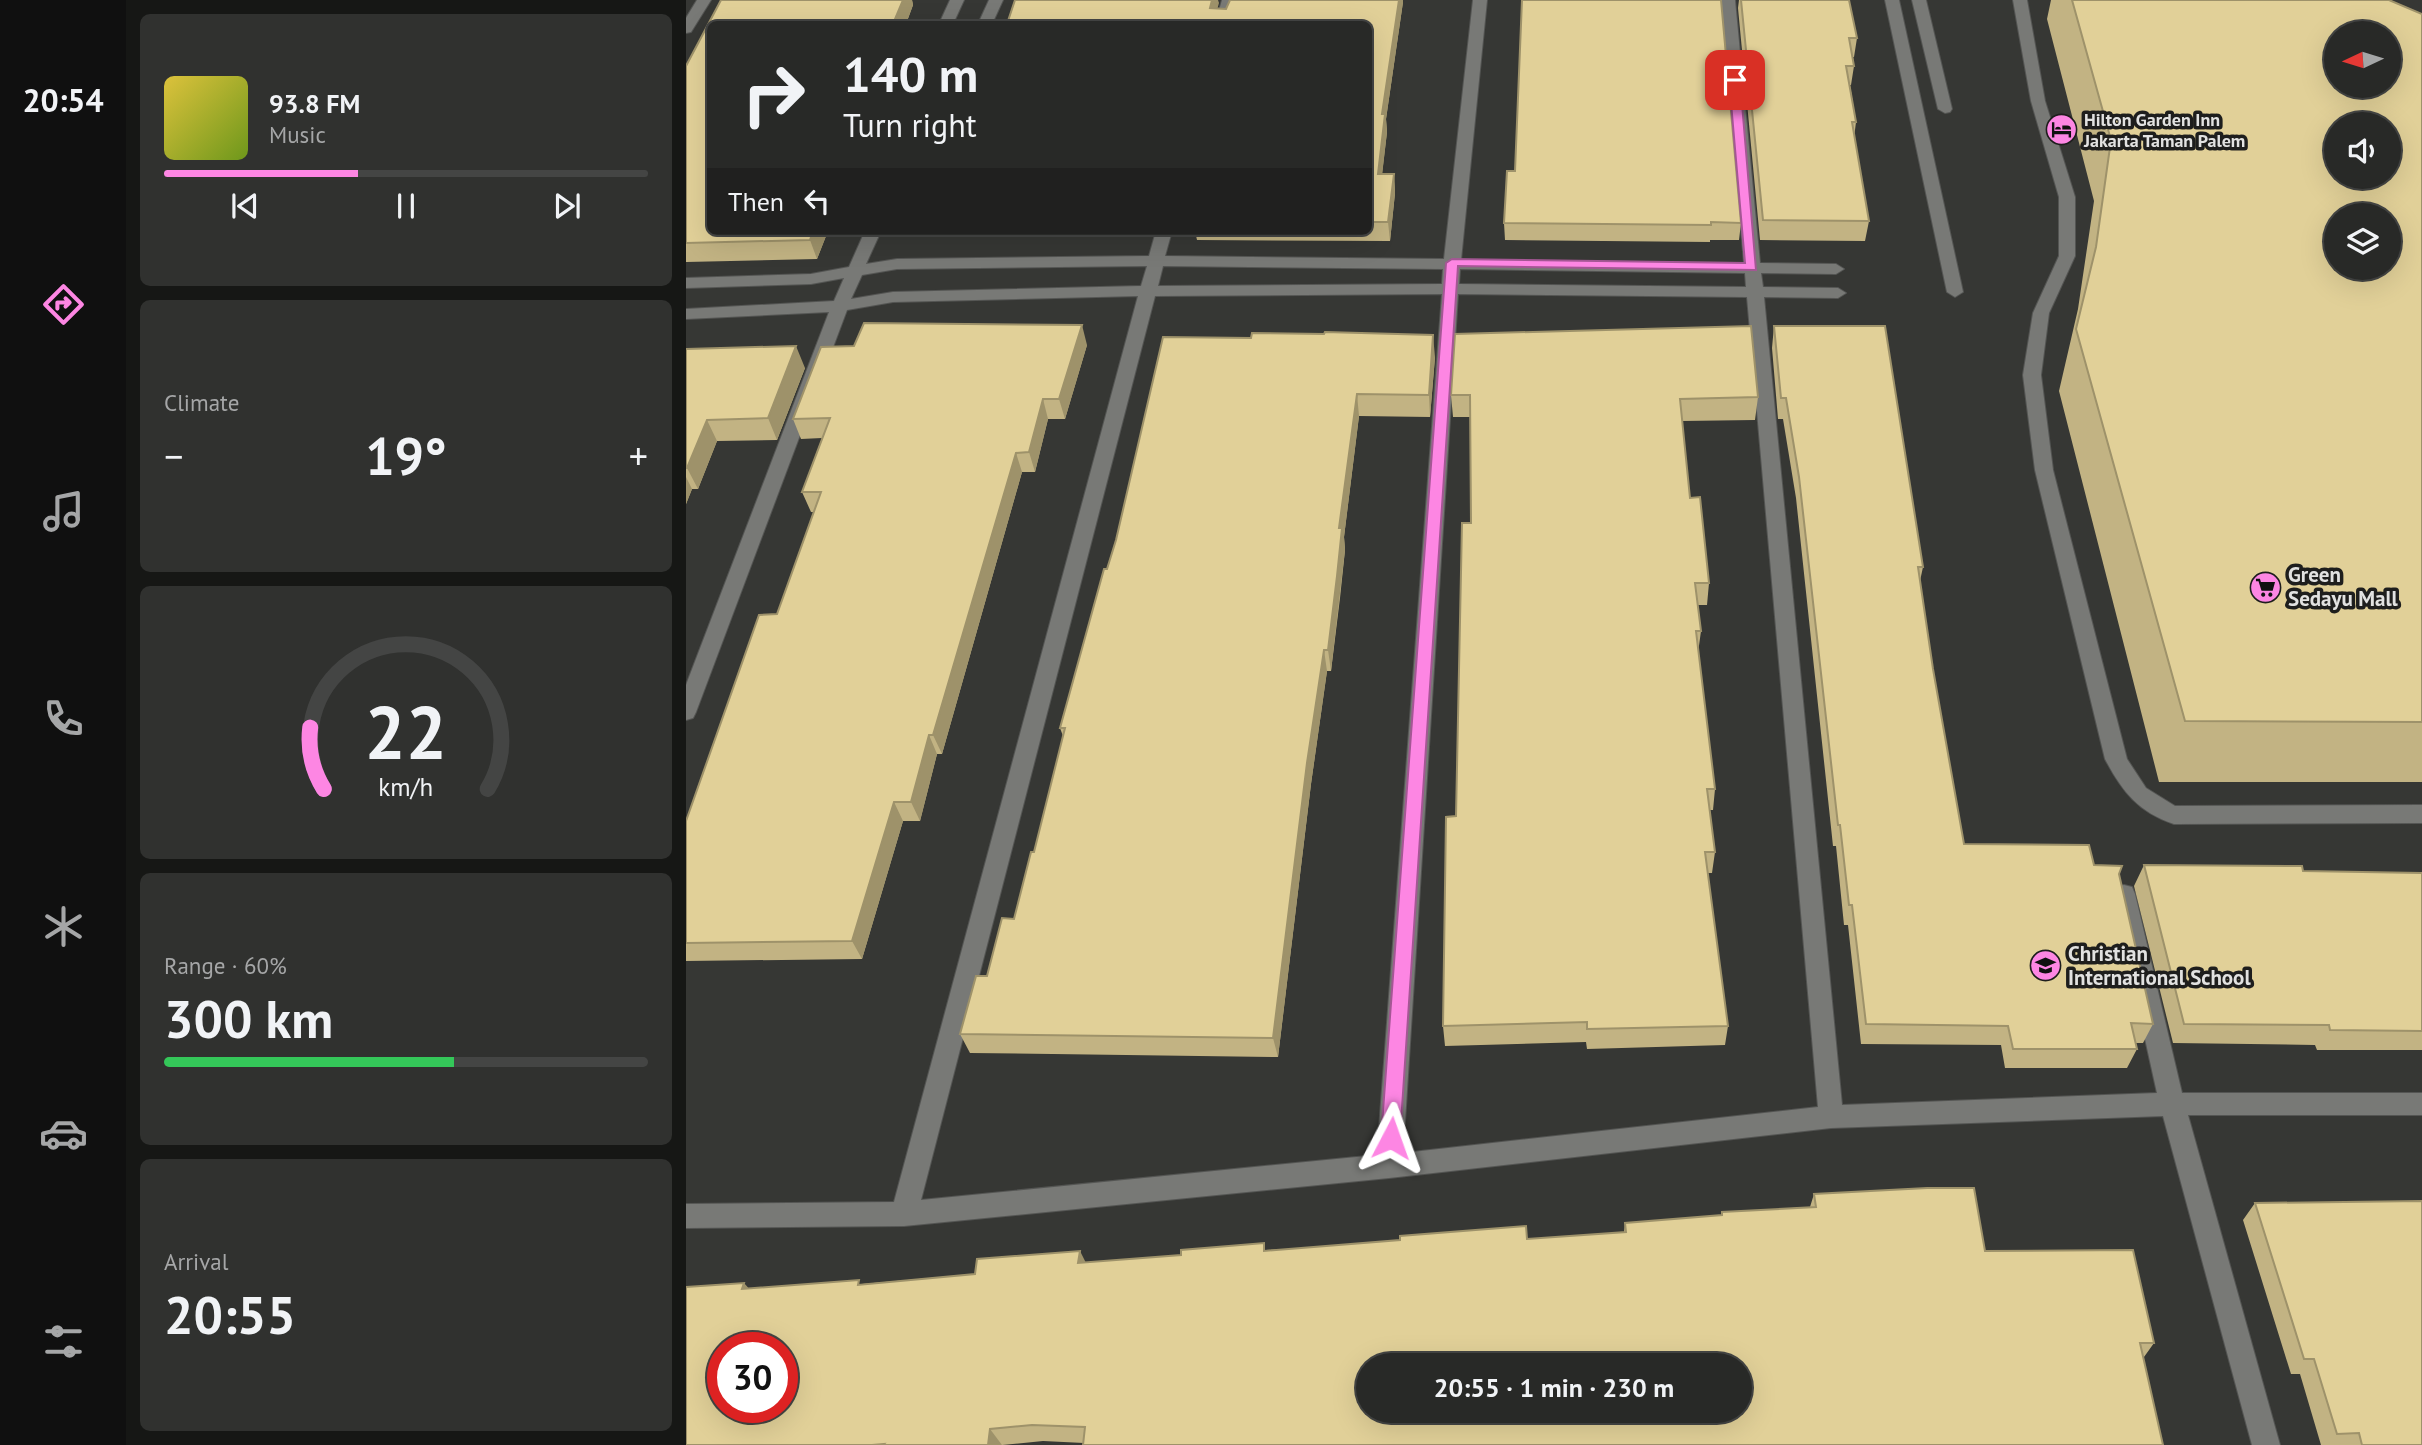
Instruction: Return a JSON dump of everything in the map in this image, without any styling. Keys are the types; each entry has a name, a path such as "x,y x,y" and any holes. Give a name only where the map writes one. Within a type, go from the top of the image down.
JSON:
{"street":[{"path":"686,29 704,0"},
{"path":"947,21 957,0"},
{"path":"986,21 996,0"},
{"path":"1223,21 1229,0"},
{"path":"1389,1166 1452,263 1480,0"},
{"path":"1728,0 1831,1117"},
{"path":"1892,0 1955,292"},
{"path":"1919,0 1945,109"},
{"path":"2021,0 2038,101 2067,197 2067,256 2041,313 2032,375 2044,470 2116,759 2132,788 2151,807 2174,816 2422,814"},
{"path":"686,712 840,306 871,235"},
{"path":"904,1214 1163,235"},
{"path":"686,283 811,279 897,264 1155,261 1836,269"},
{"path":"686,314 840,306 893,297 1148,291 1450,289 1838,293"},
{"path":"2124,894 2159,1054 2175,1104 2266,1445"},
{"path":"686,1216 904,1214 1389,1166 1831,1117 2175,1104 2422,1104"}],"building":[{"path":"721,0 903,0 894,21 710,21"},
{"path":"1015,0 1212,0 1210,8 1226,9 1230,0 1399,0 1382,114 1385,114 1378,174 1394,174 1388,222 1372,222 1372,21 1008,21"},
{"path":"1522,0 1721,0 1741,223 1504,223 1507,171 1515,171"},
{"path":"1741,0 1849,0 1857,38 1849,38 1854,66 1846,66 1856,122 1852,122 1869,221 1763,220"},
{"name":"Green Sedayu Mall","path":"2072,0 2389,0 2422,14 2422,722 2185,721 2076,329 2096,247 2111,140"},
{"path":"707,26 707,235 812,235 810,240 686,243 686,66"},
{"path":"864,323 1082,325 1059,399 1043,399 1029,452 1016,453 911,802 894,802 852,941 686,943 686,821 759,615 777,614 821,492 802,492 830,418 793,419 821,347 854,346"},
{"path":"1751,326 1758,397 1680,399 1690,498 1700,497 1709,583 1695,583 1701,631 1696,631 1715,789 1707,789 1715,852 1705,852 1728,1026 1587,1029 1587,1022 1443,1026 1446,817 1456,816 1462,523 1471,523 1470,395 1451,395 1455,334"},
{"path":"1774,326 1885,326 1923,567 1918,567 1933,669 1964,844 2089,845 2094,865 2122,866 2119,874 2153,1024 2131,1023 2137,1049 2013,1049 2008,1026 1866,1024 1852,905 1849,905 1838,825 1799,477 1786,398 1781,398"},
{"path":"1252,333 1433,335 1429,395 1357,394 1339,528 1342,528 1328,650 1324,650 1307,763 1273,1038 960,1034 976,976 987,976 1002,918 1014,919 1031,852 1034,852 1065,728 1060,728 1104,569 1107,569 1116,540 1163,337 1251,338"},
{"path":"796,346 768,418 707,420 686,468 686,349"},
{"path":"2144,865 2302,866 2303,871 2422,873 2422,1031 2330,1030 2329,1025 2184,1024"},
{"path":"1974,1188 1985,1251 2133,1250 2154,1343 2140,1343 2163,1445 1083,1445 1085,1427 1032,1425 990,1429 988,1445 686,1445 686,1287 744,1283 742,1289 859,1280 858,1285 975,1274 977,1259 1080,1251 1078,1263 1181,1255 1181,1250 1264,1243 1264,1251 1526,1226 1527,1239 1626,1232 1625,1223 1722,1215 1722,1212 1816,1207 1814,1194"},
{"path":"2422,1201 2422,1445 2362,1445 2359,1433 2337,1434 2314,1359 2304,1359 2255,1203"}],"place":[{"name":"Hilton Garden Inn Jakarta Taman Palem","path":"2061,130"},
{"name":"Green Sedayu Mall","path":"2265,587"},
{"name":"Christian International School","path":"2045,966"}],"route":[{"path":"1391,1138 1452,263 1752,267 1735,80"}]}
